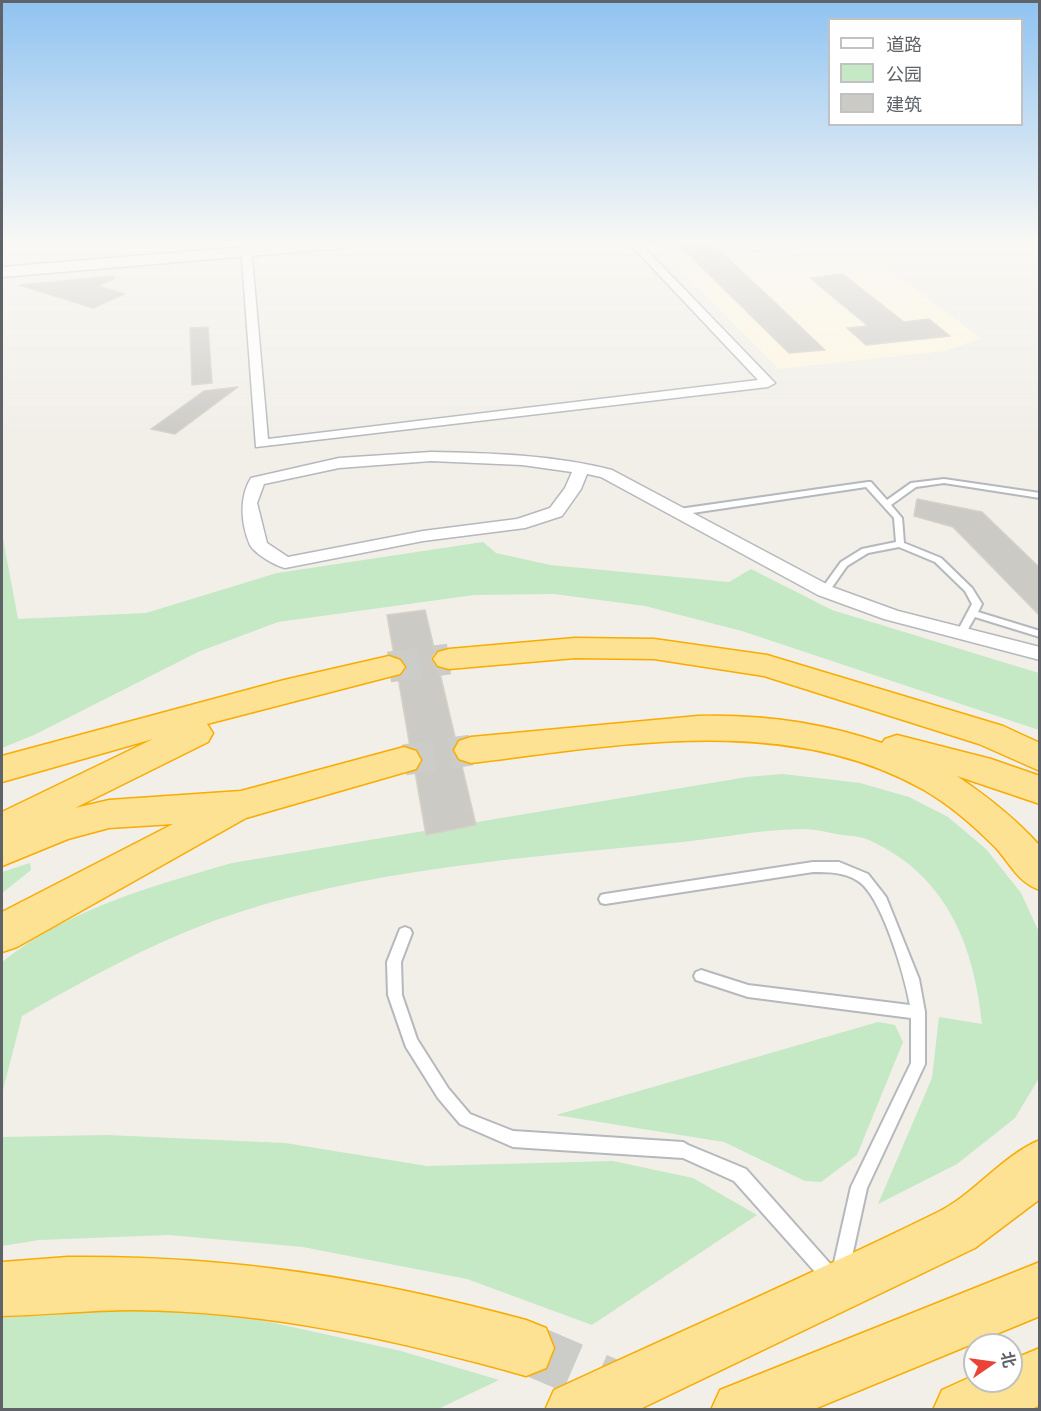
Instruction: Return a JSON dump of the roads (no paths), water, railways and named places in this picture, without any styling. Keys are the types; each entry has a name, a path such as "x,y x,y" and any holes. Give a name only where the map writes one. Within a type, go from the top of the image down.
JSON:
{"highway":[{"path":"448,658 575,648 654,649 767,666 1040,751"},
{"path":"2,769 32,763 284,691 389,667"},
{"path":"2,828 284,691"},
{"path":"471,750 543,741 719,728 821,736 894,747 991,772 1040,791"},
{"path":"991,735 1040,758"},
{"path":"821,736 862,747 902,762 945,786 985,815 1040,874"},
{"path":"2,851 59,827 109,814 241,805 404,760"},
{"path":"2,934 7,929 241,805"},
{"path":"574,1410 957,1230 1026,1178 1040,1164"},
{"path":"2,1289 146,1284 235,1289 347,1304 443,1324 526,1348"},
{"path":"740,1410 1040,1289"},
{"path":"962,1410 1040,1376"}],"street":[{"path":"251,309 261,444 768,383 697,309"},
{"path":"582,467 573,489 556,512 519,524 423,536 285,563 259,545 249,503 257,481 293,470 351,462 467,458 582,467 606,473 825,591 891,615 1040,654"}],"lane":[{"path":"886,505 914,485 944,481 1040,496"},
{"path":"679,512 868,484 898,518 900,544"},
{"path":"825,591 844,564 865,551 900,544 939,560 969,590 977,604 961,634"},
{"path":"972,614 1040,634"},
{"path":"605,899 813,867 839,867 864,878 882,900 912,979 918,1012 918,1064 859,1187 838,1285"},
{"path":"405,933 394,962 395,995 411,1042 443,1093 465,1119 513,1139 682,1150 740,1175 838,1285"},
{"path":"701,976 748,991 918,1012"}],"tunnel":[{"path":"389,667 449,659"},
{"path":"404,760 471,750"},
{"path":"526,1348 626,1391 651,1410"}]}
